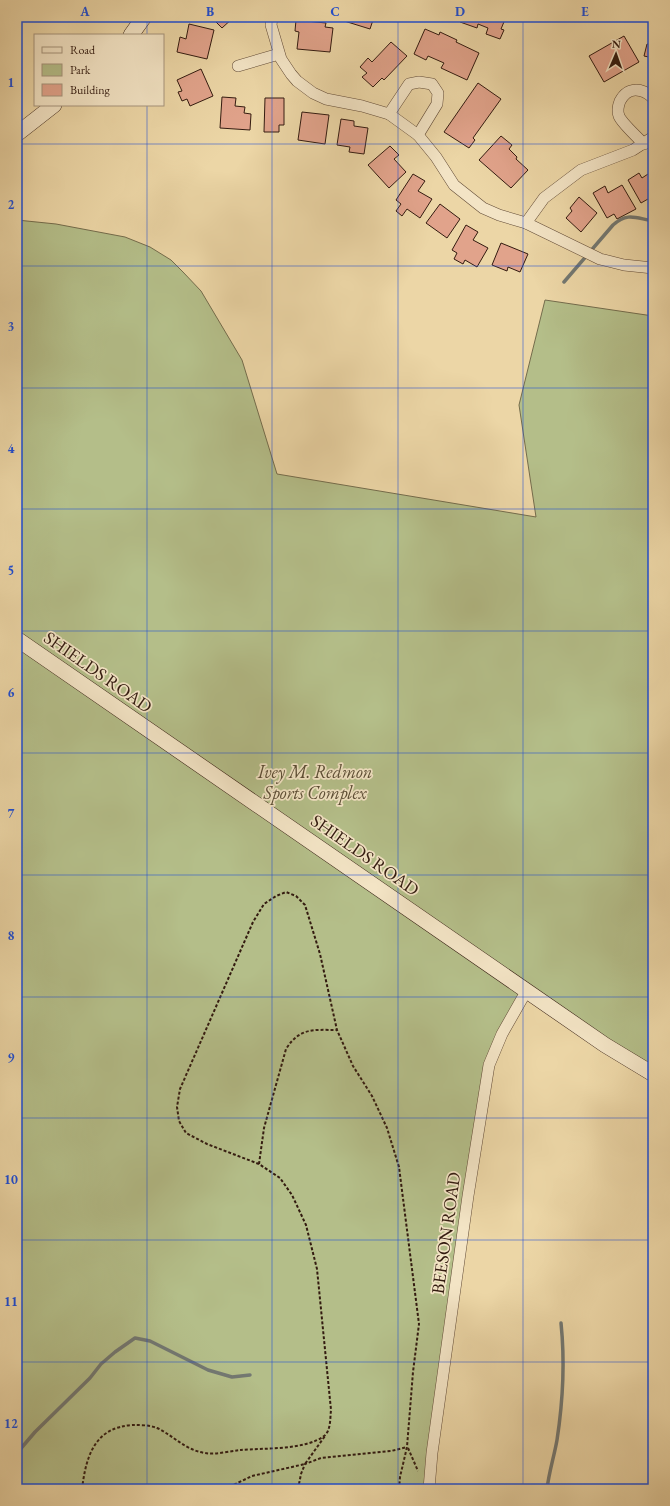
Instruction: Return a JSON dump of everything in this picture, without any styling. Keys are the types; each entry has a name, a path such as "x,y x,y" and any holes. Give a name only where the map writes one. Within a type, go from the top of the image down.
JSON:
{"street":[{"path":"132,34 144,17"},
{"path":"272,17 270,25 279,54 290,74 297,81 313,93 326,99 362,106 389,114 418,134 454,184 483,208 499,215 526,223 600,259 624,265 653,268"},
{"path":"238,66 279,54"},
{"path":"389,114 409,84 419,82 432,84 438,93 437,104 418,134"},
{"path":"644,144 619,116 618,106 624,94 633,90 643,91 653,98"},
{"path":"17,134 53,106"},
{"path":"526,223 544,198 581,170 619,156 644,144 653,137"},
{"name":"SHIELDS ROAD","path":"17,639 605,1045 653,1074"},
{"name":"BEESON ROAD","path":"429,1489 432,1453 489,1065 502,1034 527,990"}],"path":[{"path":"298,1489 305,1464 326,1435 329,1427 331,1410 317,1269 306,1224 292,1195 280,1178 259,1164 207,1144 186,1133 179,1121 177,1107 180,1089 253,922 264,904 276,896 286,892 296,896 305,905 320,954 337,1030 353,1066 372,1096 387,1128 399,1167 419,1324 413,1372 407,1447 400,1477 399,1489"},
{"path":"259,1164 264,1128 286,1049 292,1039 300,1034 310,1031 337,1030"},
{"path":"82,1489 84,1470 91,1449 104,1434 121,1426 140,1425 156,1428 190,1450 206,1454 290,1447 314,1442 326,1435"},
{"path":"225,1489 252,1476 305,1464 321,1458 391,1451 407,1447"},
{"path":"407,1447 419,1473"}],"green space":[{"name":"Ivey M. Redmon Sports Complex","path":"17,220 56,224 125,237 150,247 171,260 201,291 242,360 277,474 536,517 519,405 545,300 653,316 653,1074 527,990 489,1065 429,1489 17,1489"}],"building":[{"path":"211,17 234,17 222,28"},
{"path":"342,17 374,17 370,29 341,20"},
{"path":"462,17 506,17 501,29 504,30 500,39 486,34 488,28 478,24 477,28 460,22"},
{"path":"296,20 326,23 325,27 333,28 330,52 297,49 299,32 295,31"},
{"path":"189,24 214,30 207,59 177,52 180,37 186,39"},
{"path":"425,29 439,35 440,32 457,40 456,42 479,53 467,80 441,68 444,63 428,56 426,60 414,54"},
{"path":"624,36 639,62 604,82 589,56"},
{"path":"391,42 407,56 384,80 382,78 373,87 362,77 367,73 360,67 368,58 372,62"},
{"path":"647,44 653,45 653,58 644,56"},
{"path":"201,69 213,96 190,106 187,99 182,101 178,92 182,91 177,80"},
{"path":"478,83 501,99 473,138 475,140 469,148 444,132"},
{"path":"222,97 236,98 235,106 245,107 244,113 251,114 250,130 220,128"},
{"path":"265,98 284,98 284,125 279,125 279,132 264,132"},
{"path":"302,112 329,115 325,144 298,140"},
{"path":"341,119 354,121 354,126 368,128 364,154 349,152 350,147 337,145"},
{"path":"501,136 512,145 509,149 517,157 516,159 528,170 511,188 479,160"},
{"path":"390,146 399,155 394,159 406,172 389,188 368,165"},
{"path":"651,172 653,175 653,203 652,204 648,199 641,203 628,180 639,173 642,178"},
{"path":"413,174 425,181 418,191 432,199 420,218 407,209 402,216 396,211 401,204 396,200"},
{"path":"622,185 636,209 617,219 614,214 607,218 593,193 605,186 608,193"},
{"path":"579,197 597,213 581,232 566,218 572,211 570,208"},
{"path":"440,204 460,219 447,238 426,223"},
{"path":"466,225 478,232 473,240 488,248 477,267 465,260 463,264 454,259 457,253 452,250"},
{"path":"501,243 528,254 520,272 508,267 507,271 492,265"}],"waterway":[{"path":"564,282 618,221 628,217 653,221"},
{"path":"547,1489 561,1411 563,1367 561,1323"},
{"path":"17,1453 35,1432 90,1378 101,1364 135,1338 150,1341 208,1370 232,1377 250,1375"}]}
